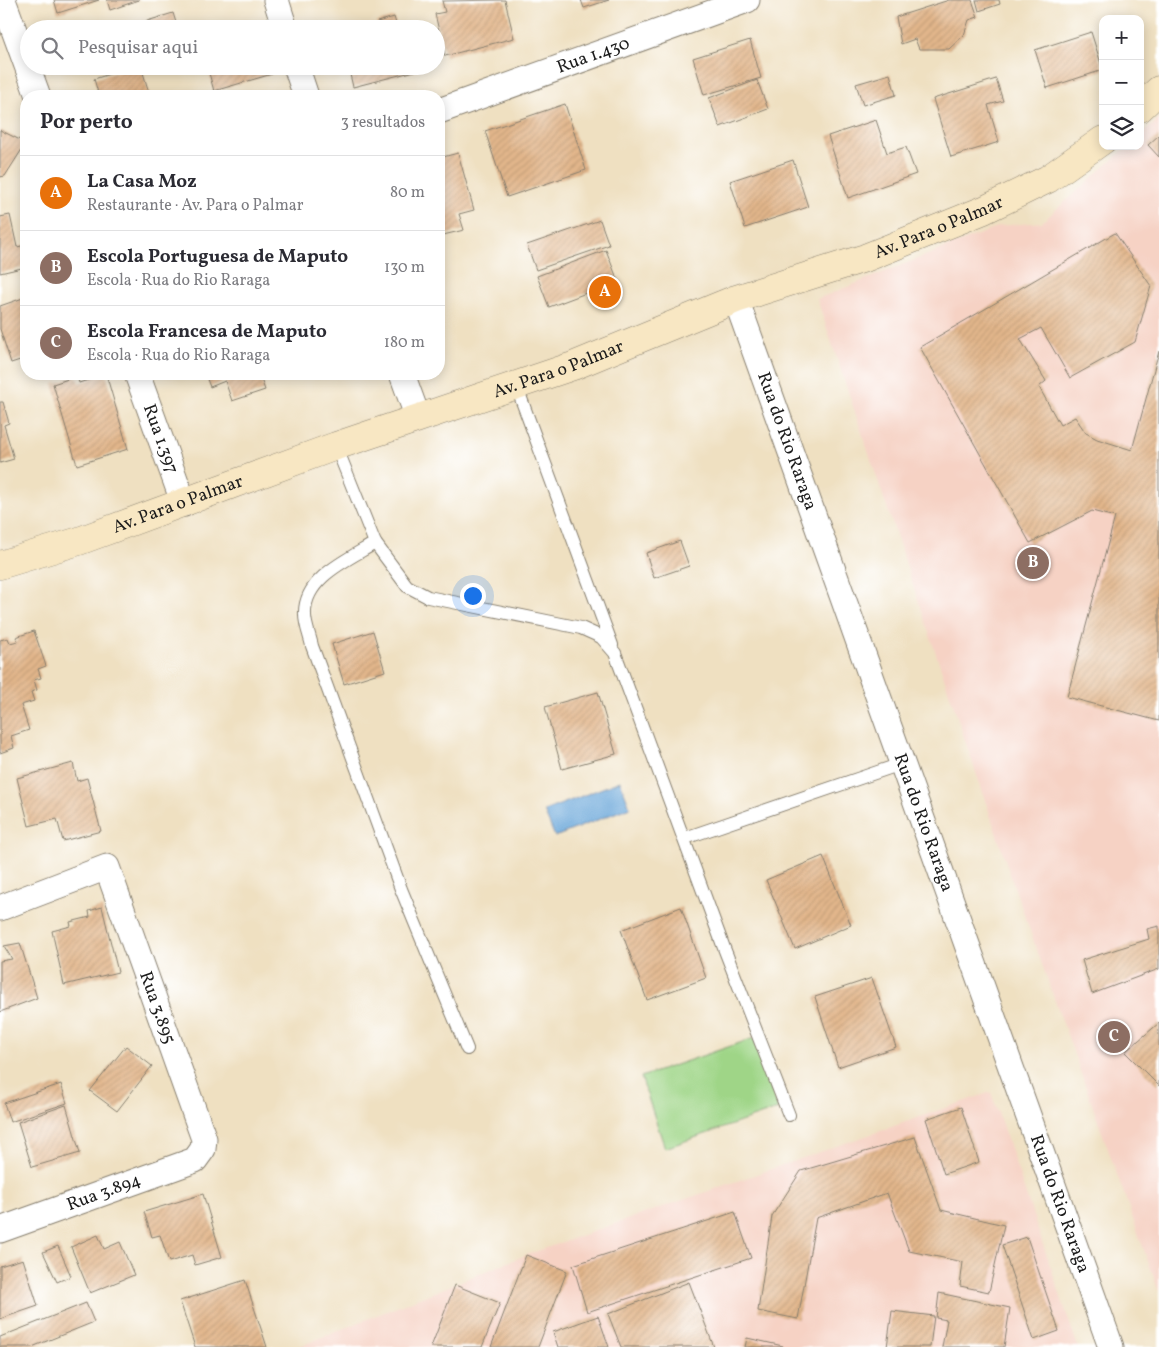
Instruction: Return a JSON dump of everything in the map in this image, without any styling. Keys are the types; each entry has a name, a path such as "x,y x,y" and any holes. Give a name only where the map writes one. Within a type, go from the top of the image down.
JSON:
{"main road":[{"path":"1143,105 1159,90"},
{"name":"Av. Para o Palmar","path":"0,566 184,504 336,446 573,366 736,299 865,258 984,210 1048,179 1099,143"}],"street":[{"path":"3,0 20,47"},
{"path":"276,0 282,20"},
{"name":"Rua 1.430","path":"445,109 747,0"},
{"path":"30,75 36,90"},
{"path":"299,75 304,90"},
{"name":"Rua do Rio Raraga","path":"736,299 901,764 1015,1074 1111,1347"},
{"name":"Rua 1.397","path":"139,380 184,504"},
{"path":"404,380 418,418"},
{"name":"Rua 3.895","path":"0,908 107,867 204,1138 202,1149"},
{"name":"Rua 3.894","path":"0,1230 195,1160 202,1149"}],"lane":[{"path":"516,385 685,838 724,948 789,1115"},
{"path":"336,446 376,543 408,586 428,597 581,628 601,637 615,653"},
{"path":"376,543 329,571 311,590 305,614 312,646 400,889 467,1049"},
{"path":"685,838 901,764"}],"shaded area":[{"path":"1159,119 1159,1292 1014,886 817,299 1000,226 1042,222 1123,150 1144,150 1144,132"},
{"path":"991,1092 1078,1347 298,1347 526,1255"}],"green space":[{"path":"754,1038 778,1109 665,1148 641,1077"}],"water":[{"path":"620,781 630,807 555,837 544,811"}],"building":[{"path":"54,0 99,0 58,13"},
{"path":"107,0 139,0 110,10"},
{"path":"505,0 514,38 445,56 445,20 436,20 435,14 445,12 442,1"},
{"path":"581,0 609,0 584,8"},
{"path":"949,0 972,0 978,17 969,20 964,35 949,49 919,49 915,39 901,44 896,17"},
{"path":"976,0 999,0 1000,4 979,11"},
{"path":"173,13 175,20 150,20"},
{"path":"394,17 395,20 384,20"},
{"path":"1091,32 1099,57 1099,71 1047,88 1035,50"},
{"path":"750,40 761,78 704,95 693,58"},
{"path":"890,74 896,95 863,105 856,84"},
{"path":"107,75 144,75 148,90 97,90 94,79"},
{"path":"210,75 269,75 217,90 214,90"},
{"path":"350,75 400,75 353,87"},
{"path":"996,79 1003,101 988,105 999,142 951,157 933,99"},
{"path":"757,80 768,109 720,127 709,98"},
{"path":"565,104 586,170 507,197 485,131"},
{"path":"876,120 887,153 906,147 916,174 848,198 828,136"},
{"path":"0,130 20,140 20,152 5,176 0,177"},
{"path":"1159,135 1159,157 1148,145"},
{"path":"458,153 474,210 459,214 464,230 445,235 445,156"},
{"path":"793,160 808,207 745,228 730,181"},
{"path":"10,215 17,247 20,246 20,268 0,273 0,217"},
{"path":"600,220 609,245 536,270 527,245"},
{"path":"1115,233 1151,286 1135,342 1070,378 1041,328 1020,339 1046,381 1039,387 1060,425 1075,417 1086,433 1097,439 1132,450 1159,351 1159,721 1067,697 1115,517 1092,511 1030,543 920,347"},
{"path":"606,250 618,281 549,307 537,276"},
{"path":"20,299 20,360 11,363 0,329 0,306"},
{"path":"65,380 78,380 79,383 88,380 108,380 128,449 77,465 53,384"},
{"path":"207,380 261,380 265,390 232,401 225,381 210,387"},
{"path":"0,402 3,402 9,423 4,425 14,459 0,463"},
{"path":"680,541 689,566 654,578 646,553"},
{"path":"34,631 46,666 38,669 41,678 34,680 37,690 31,692 34,701 21,705 29,730 11,736 14,748 0,753 0,640 8,638 10,643 18,641 16,637"},
{"path":"373,631 385,671 344,684 332,644"},
{"path":"598,692 616,754 562,769 545,707"},
{"path":"73,763 77,781 87,778 101,831 63,841 57,819 29,826 17,778"},
{"path":"823,856 851,925 795,949 766,880"},
{"path":"102,907 118,972 64,985 52,931 71,926 70,922 90,917 89,911"},
{"path":"681,907 706,978 647,1000 621,930"},
{"path":"1159,926 1159,969 1092,994 1082,960 1149,939 1147,929"},
{"path":"20,943 37,998 0,1012 0,961 12,959 4,946"},
{"path":"872,978 896,1047 838,1067 815,997"},
{"path":"1159,1023 1159,1086 1125,1052"},
{"path":"126,1046 152,1066 117,1111 90,1091"},
{"path":"61,1084 67,1103 10,1122 4,1103"},
{"path":"66,1105 80,1153 32,1167 18,1122"},
{"path":"961,1107 979,1162 944,1174 926,1119"},
{"path":"915,1137 941,1210 1004,1225 989,1292 960,1286 963,1262 909,1251 887,1193 816,1218 798,1319 758,1311 772,1216 801,1171"},
{"path":"203,1194 222,1257 195,1265 192,1255 169,1262 160,1235 152,1237 144,1212"},
{"path":"735,1212 751,1258 587,1312 573,1265"},
{"path":"98,1235 104,1249 120,1242 134,1275 90,1293 71,1247"},
{"path":"1027,1237 1059,1331 1034,1340 1002,1245"},
{"path":"58,1246 71,1276 57,1282 43,1252"},
{"path":"526,1255 567,1271 538,1347 491,1347"},
{"path":"23,1259 38,1306 0,1319 0,1266"},
{"path":"245,1280 267,1347 195,1347 180,1301"},
{"path":"689,1282 714,1347 621,1347 608,1314"},
{"path":"455,1285 500,1303 482,1347 431,1347"},
{"path":"939,1293 1010,1308 1004,1347 942,1347 947,1320 936,1318"},
{"path":"86,1303 94,1322 32,1347 0,1347 0,1337"},
{"path":"892,1311 934,1316 930,1347 887,1347"},
{"path":"598,1316 609,1347 558,1347 553,1332"},
{"path":"747,1338 783,1346 783,1347 745,1347"}],"place":[{"name":"La Casa Moz","path":"605,292"},
{"name":"Escola Portuguesa de Maputo","path":"1033,563"},
{"name":"Escola Francesa de Maputo","path":"1114,1037"}]}
